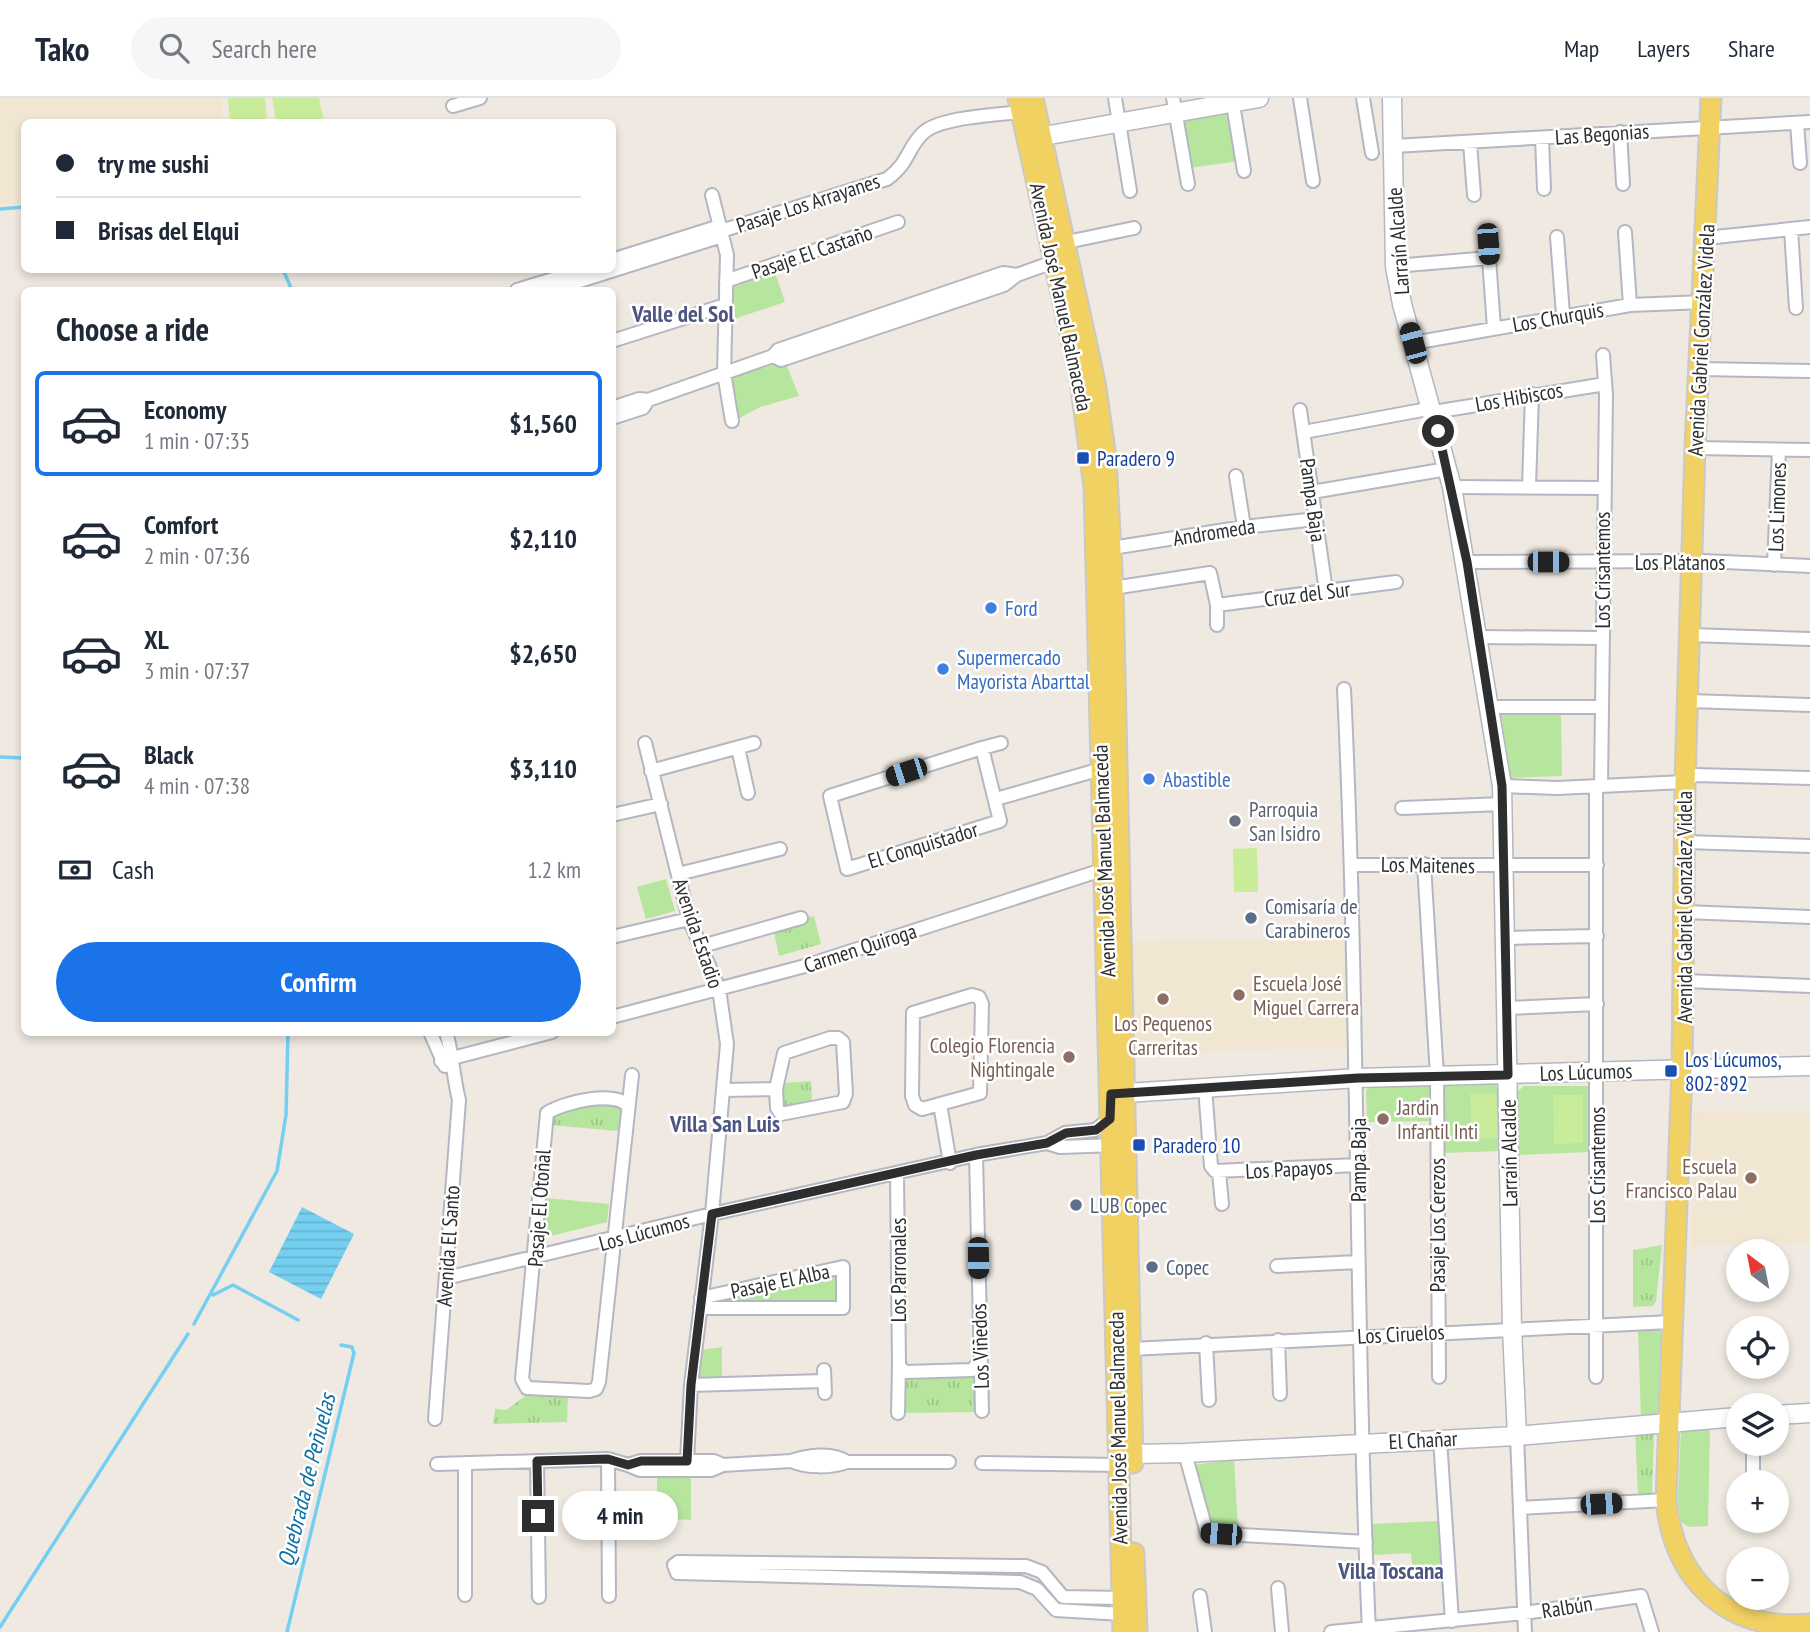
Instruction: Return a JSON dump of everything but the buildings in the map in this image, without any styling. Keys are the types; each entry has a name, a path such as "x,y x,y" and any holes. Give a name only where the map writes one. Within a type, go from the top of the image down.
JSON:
{"main road":[{"name":"Avenida Gabriel González Videla","path":"1712,98 1695,447 1685,782 1682,1069 1666,1500 1671,1533 1678,1552 1697,1583 1714,1600 1755,1621 1778,1625 1810,1624"},
{"name":"Avenida José Manuel Balmaceda","path":"1027,104 1080,379 1094,487 1101,769 1118,1093 1110,1119 1119,1145 1131,1349 1122,1615"},
{"name":"Avenida José Manuel Balmaceda","path":"1034,137 1067,242 1103,429 1112,548 1119,1145 1118,1436 1126,1459 1137,1632"}],"street":[{"path":"453,106 480,98"},
{"path":"1115,98 1130,191"},
{"path":"1034,137 1120,122 1175,106 1259,98"},
{"path":"1300,98 1313,181"},
{"path":"1363,98 1372,153"},
{"name":"Larraín Alcalde","path":"1392,98 1395,266 1413,343 1433,410 1467,562 1503,795 1512,1329 1525,1632"},
{"path":"1233,100 1244,171"},
{"name":"Pasaje Los Arrayanes","path":"616,267 887,179 901,169 916,140 935,124 1027,104"},
{"path":"1175,106 1188,184"},
{"path":"1800,163 1804,122"},
{"name":"Las Begonias","path":"1394,146 1804,122"},
{"path":"1620,132 1623,184"},
{"path":"1542,138 1544,189"},
{"path":"1470,142 1474,195"},
{"path":"712,195 727,255 724,373 732,421"},
{"name":"Pasaje El Castaño","path":"726,281 898,222"},
{"path":"1706,238 1810,227"},
{"path":"1067,242 1134,228"},
{"path":"1791,229 1797,308"},
{"name":"Pasaje Los Arrayanes","path":"616,259 721,231"},
{"path":"1625,232 1630,305"},
{"path":"1557,237 1563,314"},
{"path":"1488,244 1494,328"},
{"path":"1395,266 1489,258"},
{"path":"616,407 639,399 648,400 773,356 778,350 851,332 923,307 1003,273 1017,275 1056,261"},
{"path":"527,287 573,273"},
{"name":"Pasaje Los Arrayanes","path":"560,287 600,273"},
{"name":"Los Churquis","path":"1413,343 1563,314 1630,305 1704,302"},
{"path":"616,340 725,305"},
{"name":"Los Crisantemos","path":"1596,1377 1597,865 1605,384 1603,355"},
{"path":"1700,369 1810,371"},
{"name":"Los Hibiscos","path":"1304,432 1605,384"},
{"path":"1529,486 1532,394"},
{"path":"616,417 643,408 648,400"},
{"name":"Pampa Baja","path":"1300,410 1326,591"},
{"path":"1695,447 1810,450"},
{"name":"Los Limones","path":"1774,565 1779,450"},
{"path":"1236,476 1244,527"},
{"path":"1312,492 1449,478 1529,486 1602,488"},
{"name":"Andromeda","path":"1112,548 1244,527 1316,519"},
{"name":"Los Plátanos","path":"1467,562 1693,561 1810,566"},
{"path":"1113,588 1210,574 1217,605 1217,625"},
{"name":"Cruz del Sur","path":"1217,605 1396,582"},
{"path":"1690,635 1810,639"},
{"path":"1479,637 1601,638"},
{"name":"Pampa Baja","path":"1344,689 1358,1078 1358,1336 1369,1630"},
{"path":"1689,701 1810,705"},
{"path":"1489,707 1600,707"},
{"name":"Avenida Estadio","path":"645,743 689,919 719,989 727,1044 712,1214 691,1385 687,1461"},
{"path":"651,771 754,743"},
{"name":"El Conquistador","path":"982,748 1000,821 847,869 830,796 982,748 1001,743"},
{"path":"738,748 748,793"},
{"name":"El Conquistador","path":"996,799 1101,769"},
{"path":"1402,808 1598,786 1685,782 1695,775 1810,778"},
{"path":"616,814 661,804"},
{"path":"1685,842 1810,846"},
{"path":"678,874 780,849"},
{"name":"Pasaje Los Cerezos","path":"1424,864 1437,1076 1439,1377"},
{"name":"Los Maitenes","path":"1352,865 1597,865"},
{"name":"Carmen Quiroga","path":"616,1016 805,966 1105,869"},
{"path":"1685,912 1810,917"},
{"path":"702,946 801,918"},
{"path":"616,936 689,919"},
{"path":"1507,938 1597,936"},
{"path":"1684,981 1810,986"},
{"path":"972,995 979,997 982,1004 983,1087 973,1097 940,1104 922,1109 915,1105 912,1096 913,1013 972,995"},
{"path":"1508,1008 1597,1004"},
{"name":"Avenida El Santo","path":"432,1036 447,1060 459,1100 435,1419"},
{"name":"Avenida El Santo","path":"446,1036 447,1060"},
{"path":"447,1060 537,1036"},
{"path":"830,1038 838,1038 843,1042 846,1094 843,1102 781,1114 777,1108 776,1089 784,1053 830,1038"},
{"name":"Los Lúcumos","path":"1118,1093 1358,1078 1810,1066"},
{"path":"617,1239 614,1226 632,1075"},
{"name":"Los Papayos","path":"1205,1087 1211,1166 1219,1172 1358,1166"},
{"path":"724,1090 776,1089"},
{"name":"Pasaje El Otoñal","path":"617,1239 596,1389 589,1391 527,1388 522,1379 536,1259 533,1245 547,1113 612,1096 623,1099 628,1106"},
{"path":"940,1104 950,1163"},
{"name":"Los Lúcumos","path":"446,1278 536,1259 712,1214 950,1163 976,1155 1047,1143 1066,1133 1096,1130 1110,1119"},
{"name":"Los Lúcumos","path":"1047,1143 1060,1147 1119,1145"},
{"name":"Los Viñedos","path":"976,1155 982,1411"},
{"name":"Los Papayos","path":"1219,1172 1222,1204"},
{"name":"Los Parronales","path":"897,1174 898,1413"},
{"path":"1277,1266 1357,1262"},
{"name":"Pasaje El Alba","path":"843,1268 843,1308 700,1303 843,1268"},
{"name":"Los Ciruelos","path":"1131,1349 1206,1343 1671,1322"},
{"path":"1278,1340 1280,1394"},
{"path":"1206,1343 1209,1400"},
{"path":"899,1366 905,1372 972,1370 979,1362"},
{"path":"691,1385 824,1381"},
{"path":"1789,1414 1810,1413"},
{"name":"El Chañar","path":"982,1463 1126,1459 1185,1453 1517,1436 1726,1418"},
{"path":"1440,1439 1452,1620"},
{"path":"1185,1453 1207,1533 1366,1542"},
{"path":"437,1464 608,1459 640,1470 711,1470 723,1465 791,1461 803,1457 839,1457 848,1462 949,1462"},
{"path":"608,1459 610,1596"},
{"path":"537,1461 539,1597"},
{"path":"628,1465 641,1461 713,1461 723,1465"},
{"path":"464,1595 465,1463"},
{"path":"1521,1508 1666,1500"},
{"path":"786,1561 1035,1568 1063,1597 1122,1615 1065,1613 1048,1605 1031,1584 677,1573 674,1565 678,1562 786,1561"},
{"path":"785,1576 786,1561"},
{"path":"877,1578 878,1563"},
{"path":"981,1565 981,1581"},
{"path":"1278,1588 1282,1632"},
{"path":"1200,1595 1205,1632"},
{"name":"Ralbún","path":"1331,1632 1524,1614 1641,1596 1652,1632"}],"shaded area":[{"path":"0,98 222,98 222,119 21,119 21,202 0,204"},
{"name":"Escuela José Miguel Carrera","path":"1344,938 1349,1048 1134,1052 1131,942"},
{"name":"Escuela Francisco Palau","path":"1693,1112 1810,1113 1810,1242 1789,1243 1789,1239 1726,1239 1726,1245 1692,1246"}],"green space":[{"path":"228,98 265,98 267,119 230,119"},
{"path":"272,98 319,98 323,119 276,119"},
{"path":"1231,112 1239,161 1190,168 1182,121"},
{"path":"775,272 785,302 728,321 731,288"},
{"path":"785,361 799,396 760,407 736,420 729,379"},
{"path":"1496,712 1561,712 1562,776 1506,778"},
{"path":"1257,848 1258,892 1234,892 1233,849"},
{"path":"666,879 675,911 646,919 637,887"},
{"path":"814,916 821,944 779,956 773,928"},
{"path":"811,1081 812,1105 783,1109 784,1083"},
{"path":"1495,1085 1500,1089 1502,1151 1442,1153 1440,1121 1367,1122 1366,1090 1372,1086"},
{"path":"1524,1086 1588,1086 1589,1152 1519,1155 1516,1093"},
{"path":"1496,1093 1498,1138 1472,1139 1470,1094"},
{"path":"1553,1095 1583,1095 1583,1143 1554,1144"},
{"path":"613,1100 622,1106 618,1131 550,1125 555,1113"},
{"path":"546,1198 609,1204 607,1222 543,1238"},
{"path":"1662,1245 1656,1301 1653,1306 1633,1307 1633,1250"},
{"path":"837,1274 838,1304 711,1305 711,1301"},
{"path":"1657,1328 1661,1332 1661,1415 1641,1420 1638,1330"},
{"path":"722,1347 722,1379 697,1381 701,1350"},
{"path":"978,1377 979,1412 902,1413 903,1380"},
{"path":"531,1392 568,1394 567,1422 493,1424 495,1409 506,1410"},
{"path":"1681,1427 1710,1427 1708,1526 1689,1527 1681,1522 1678,1501"},
{"path":"1635,1430 1652,1431 1654,1435 1652,1497 1638,1496"},
{"path":"1234,1460 1238,1529 1209,1529 1192,1465"},
{"path":"691,1476 691,1520 671,1519 671,1513 657,1514 657,1477"},
{"path":"1438,1521 1441,1571 1413,1572 1411,1553 1374,1555 1372,1524"}],"water":[{"path":"302,1207 354,1234 321,1299 269,1272"}],"waterway":[{"path":"0,209 21,207"},
{"path":"284,273 291,287"},
{"path":"0,757 21,758"},
{"path":"194,1324 277,1171 286,1115 288,1036"},
{"path":"213,1295 233,1285 298,1320"},
{"path":"0,1627 188,1334"},
{"name":"Quebrada de Peñuelas","path":"287,1632 354,1353 352,1347 341,1345"}],"place":[{"name":"Paradero 9","path":"1083,458"},
{"name":"Ford","path":"991,608"},
{"name":"Supermercado Mayorista Abarttal","path":"943,669"},
{"name":"Abastible","path":"1149,779"},
{"name":"Parroquia San Isidro","path":"1235,821"},
{"name":"Comisaría de Carabineros","path":"1251,918"},
{"name":"Escuela José Miguel Carrera","path":"1239,995"},
{"name":"Los Pequenos Carreritas","path":"1163,999"},
{"name":"Colegio Florencia Nightingale","path":"1069,1057"},
{"name":"Los Lúcumos, 802-892","path":"1671,1071"},
{"name":"Jardin Infantil Inti","path":"1383,1119"},
{"name":"Paradero 10","path":"1139,1145"},
{"name":"Escuela Francisco Palau","path":"1751,1178"},
{"name":"LUB Copec","path":"1076,1205"},
{"name":"Copec","path":"1152,1267"}],"district":[{"name":"Valle del Sol","path":"683,313"},
{"name":"Villa San Luis","path":"725,1123"},
{"name":"Villa Toscana","path":"1391,1570"}],"route":[{"path":"538,1516 537,1461 608,1459 628,1465 641,1461 687,1461 691,1385 712,1214 950,1163 976,1155 1047,1143 1066,1133 1096,1130 1110,1119 1111,1094 1358,1078 1508,1075 1502,786 1467,562 1438,431"}]}
